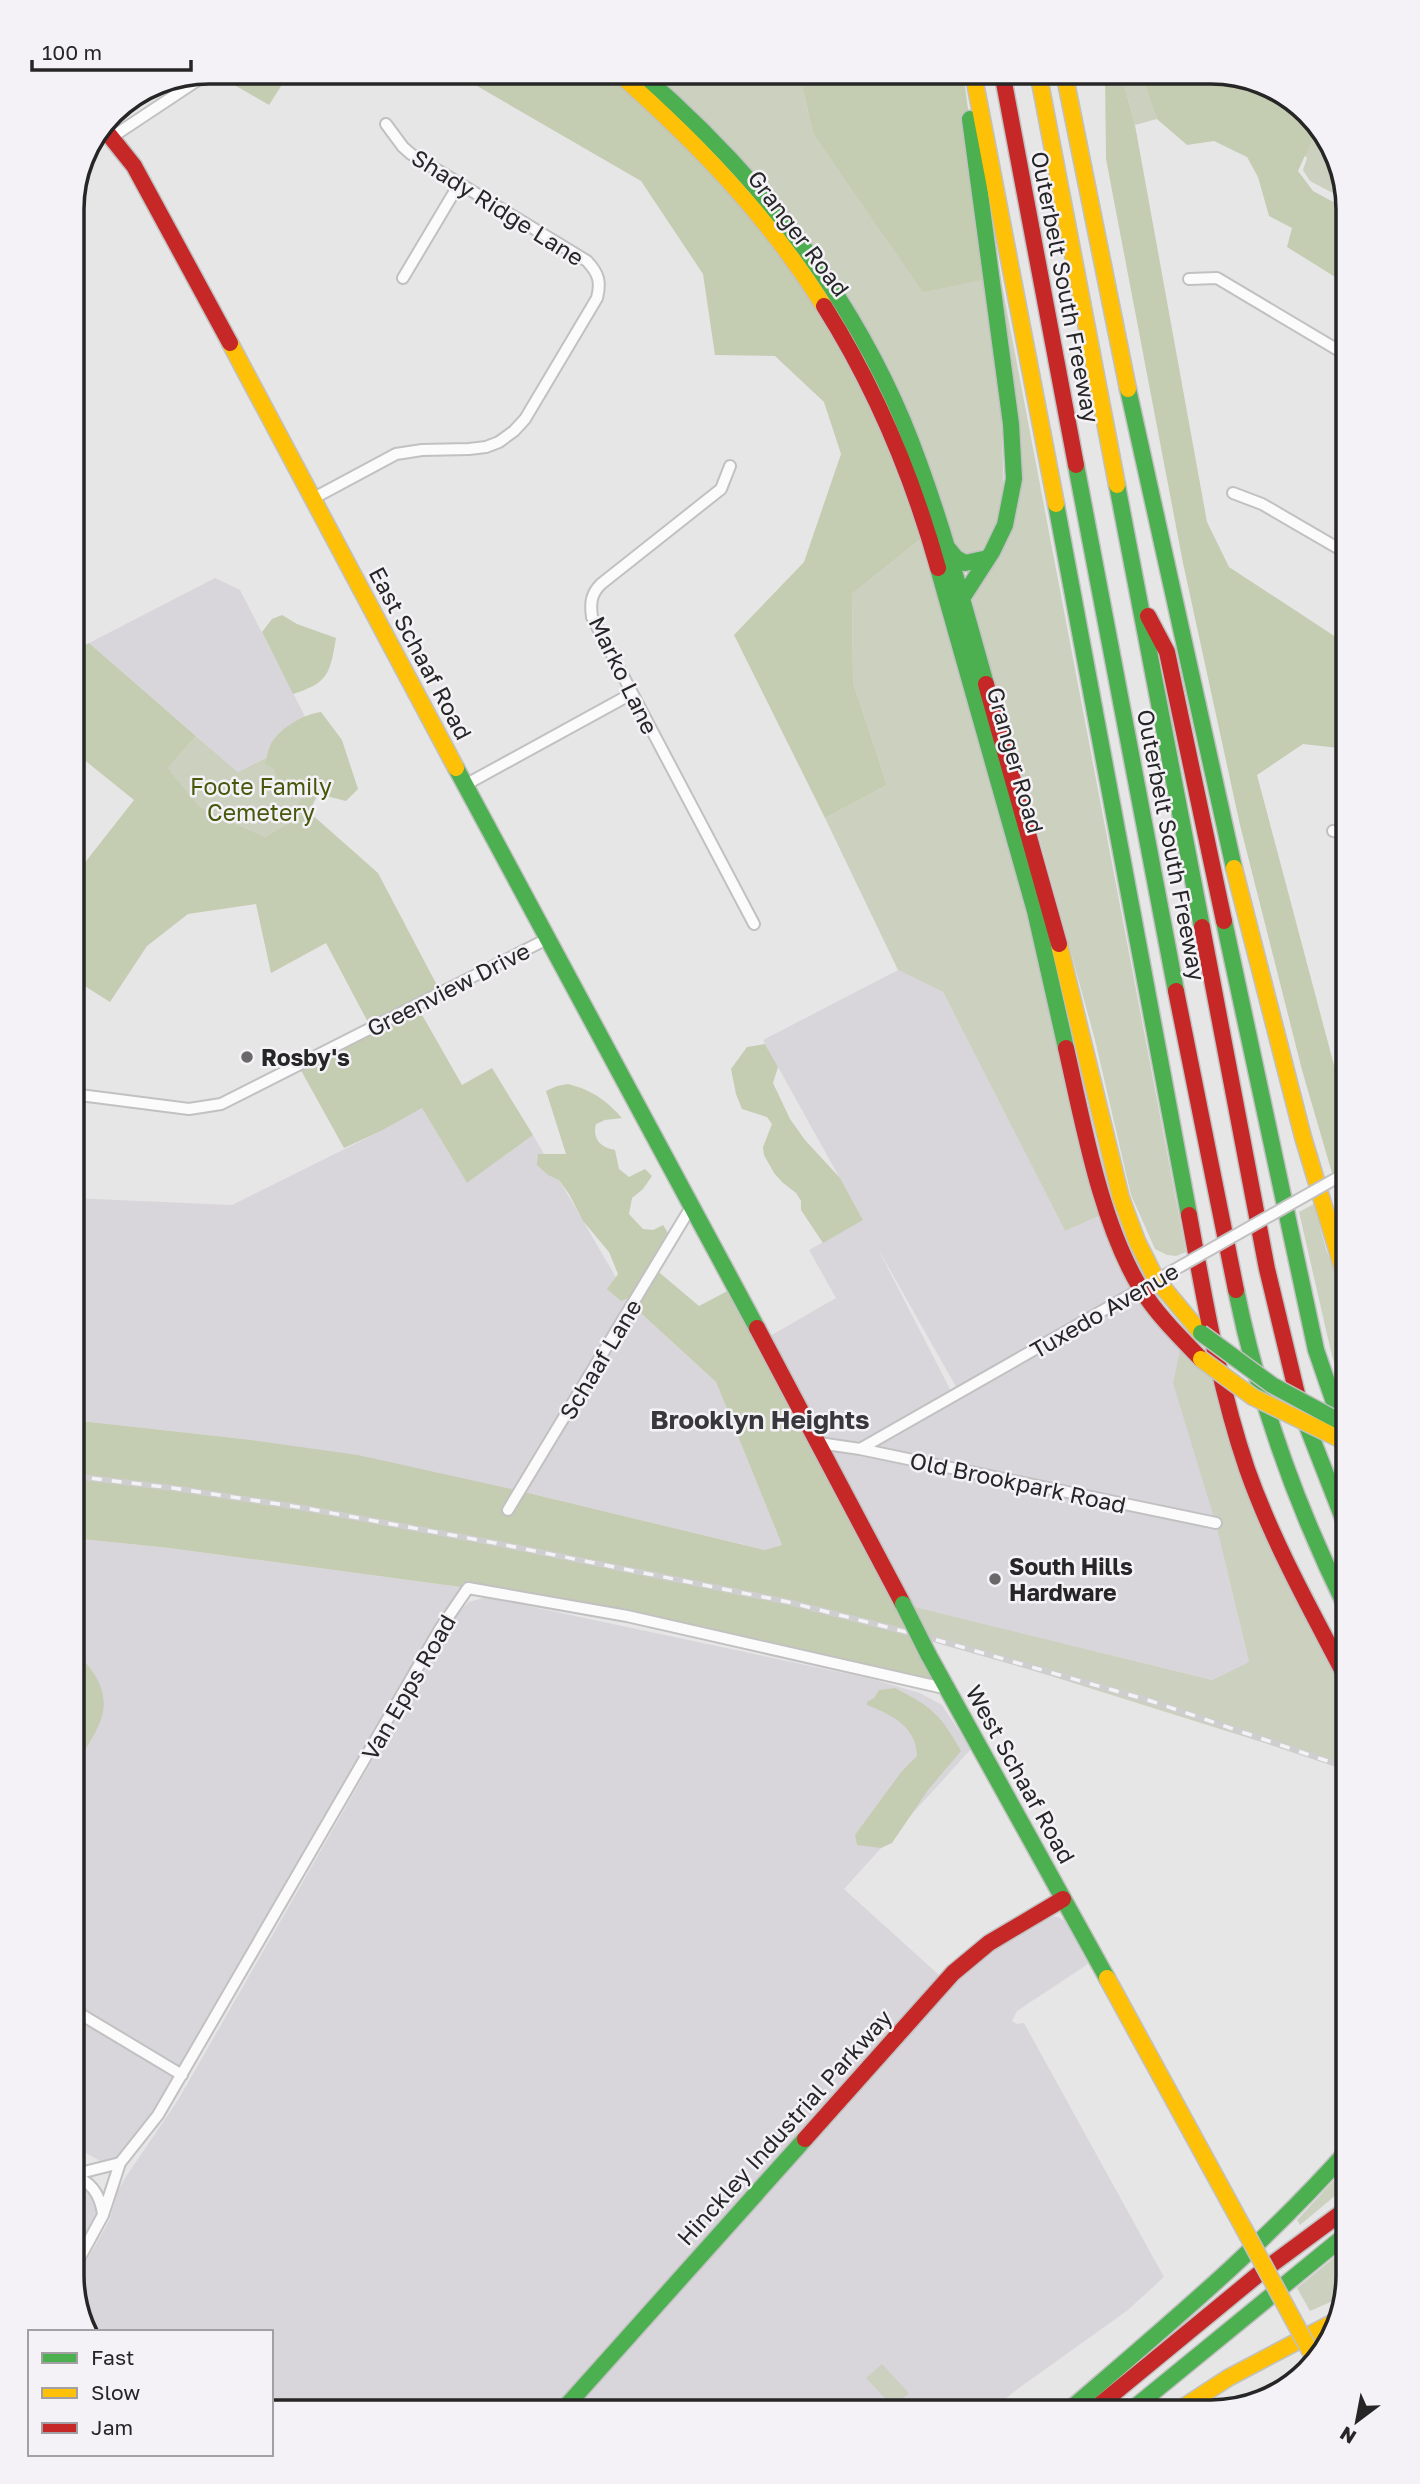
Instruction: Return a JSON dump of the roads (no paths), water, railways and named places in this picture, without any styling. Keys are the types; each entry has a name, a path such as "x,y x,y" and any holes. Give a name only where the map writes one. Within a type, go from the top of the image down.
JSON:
{"main road":[{"name":"Granger Road","path":"631,84 676,122 736,184 789,250 831,314 870,382 900,452 914,489 956,631 1035,911 1087,1142 1115,1231 1141,1289 1166,1323 1201,1359 1227,1380 1262,1402 1336,1437"},
{"name":"Granger Road","path":"653,84 688,114 756,185 810,257 842,304 883,377 897,410 930,491 947,547 1070,983 1121,1198 1137,1241 1156,1279 1180,1311 1223,1352 1273,1387 1336,1420"},
{"path":"956,631 961,600 988,558 1008,516 1014,479 1014,451 965,84"},
{"path":"975,84 1143,961 1204,1297 1230,1418 1256,1493 1279,1547 1336,1658"},
{"name":"Outerbelt South Freeway","path":"1004,84 1198,1106 1249,1354 1290,1480 1336,1587"},
{"name":"Outerbelt South Freeway","path":"1040,84 1269,1280 1303,1413 1336,1500"},
{"path":"1066,84 1127,386 1253,950 1336,1249"},
{"name":"East Schaaf Road","path":"109,134 134,166 691,1207"},
{"path":"947,547 959,561 969,564 988,558"},
{"path":"1138,599 1167,652 1311,1328 1336,1411"},
{"name":"West Schaaf Road","path":"691,1207 819,1443 928,1654 1310,2351"},
{"name":"Hinckley Industrial Parkway","path":"572,2400 953,1973 989,1943 1063,1899"},
{"path":"1081,2400 1259,2242 1336,2163"},
{"path":"1106,2400 1260,2273 1336,2204"},
{"path":"1260,2273 1336,2217"},
{"path":"1144,2400 1336,2243"},
{"path":"1195,2400 1228,2378 1324,2327"},
{"path":"1200,2400 1288,2353 1316,2342"}],"street":[{"path":"115,127 187,86"},
{"name":"Shady Ridge Lane","path":"314,498 396,454 422,450 469,449 499,442 529,413 597,298 599,278 587,261 403,148 386,124"},
{"path":"403,278 459,184"},
{"path":"1189,279 1217,278 1336,349"},
{"name":"Marko Lane","path":"730,466 721,489 595,590 590,607 592,617 631,694 754,924"},
{"path":"1233,494 1262,504 1336,547"},
{"path":"465,785 631,694"},
{"name":"Greenview Drive","path":"84,1096 190,1109 221,1104 547,939"},
{"name":"Tuxedo Avenue","path":"860,1449 1336,1178"},
{"name":"Schaaf Lane","path":"508,1510 691,1207"},
{"name":"Old Brookpark Road","path":"819,1443 860,1449 1216,1524"},
{"name":"Van Epps Road","path":"120,2163 158,2115 440,1629 468,1588 626,1616 948,1689"},
{"path":"84,2016 182,2075"},
{"path":"84,2172 120,2163"},
{"path":"84,2250 103,2215 120,2163"},
{"path":"84,2180 95,2190 103,2215"}],"railway":[{"path":"84,1477 304,1508 788,1602 930,1638 1151,1701 1336,1764"}],"place":[{"name":"Rosby's","path":"247,1057"},
{"name":"South Hills Hardware","path":"995,1579"}],"district":[{"name":"Brooklyn Heights","path":"760,1419"}],"park label":[{"name":"Foote Family Cemetery","path":"261,799"}]}
